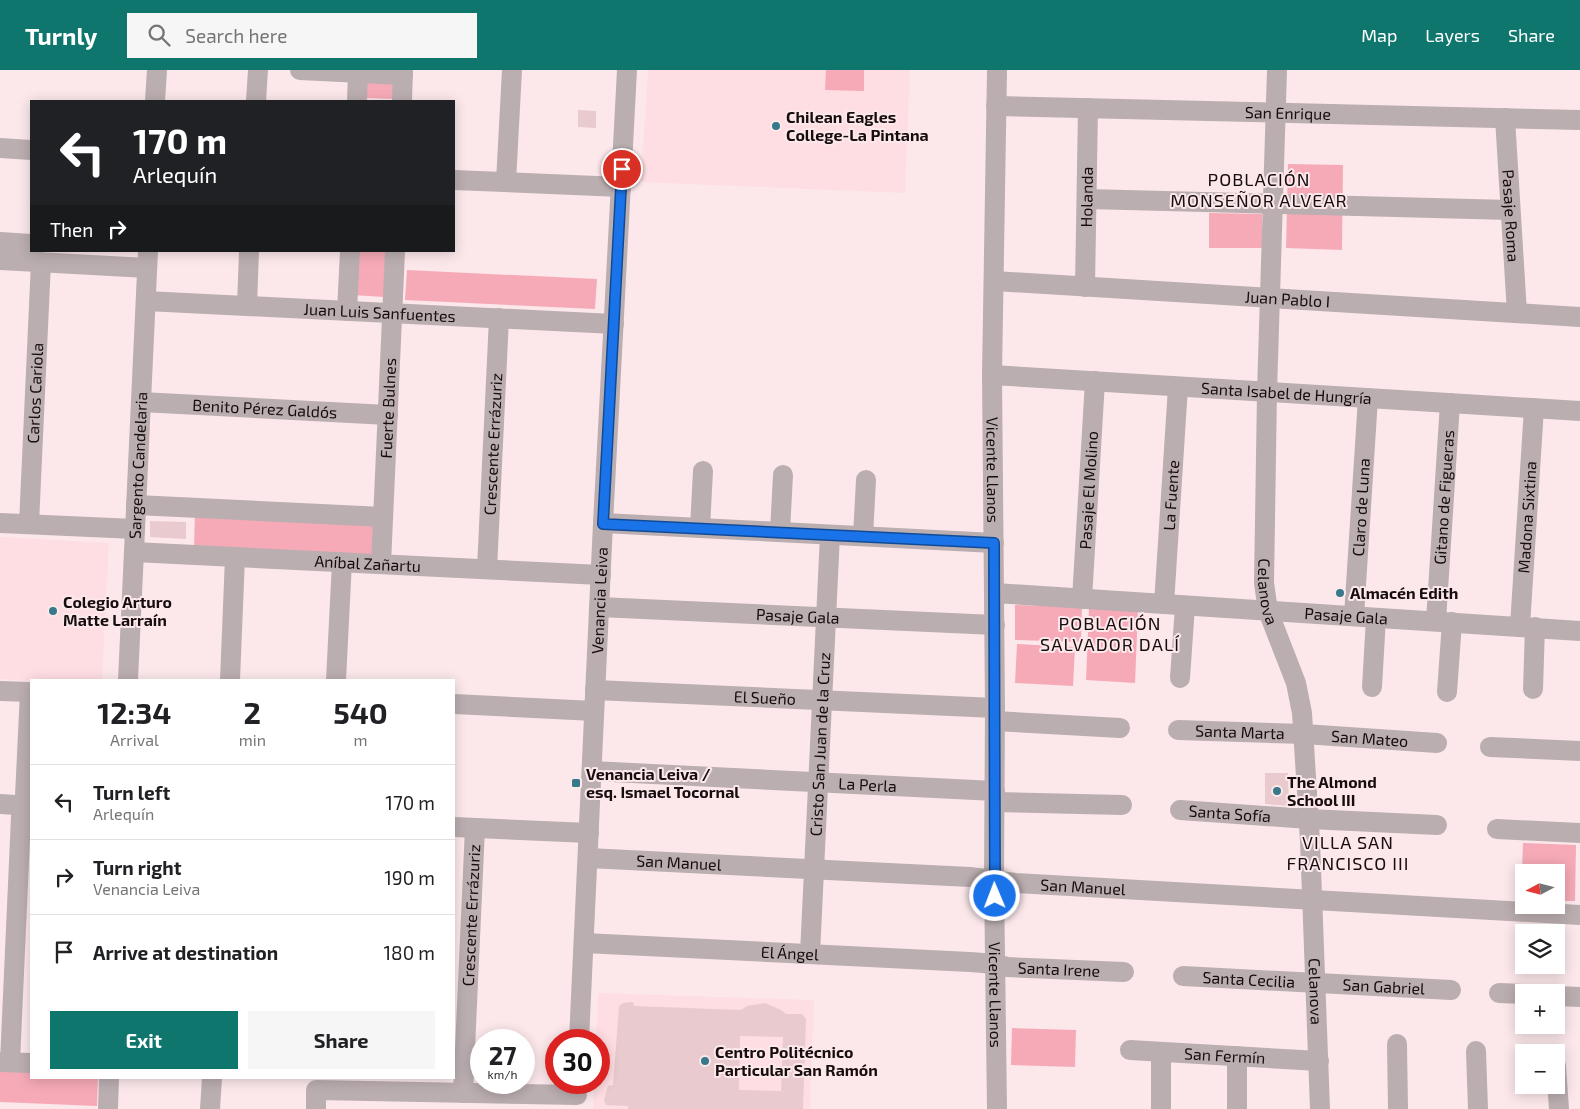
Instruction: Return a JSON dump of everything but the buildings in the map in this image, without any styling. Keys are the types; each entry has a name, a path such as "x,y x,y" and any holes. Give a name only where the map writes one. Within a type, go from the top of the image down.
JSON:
{"street":[{"path":"155,100 157,70"},
{"path":"256,100 258,70"},
{"path":"300,70 358,73 403,72 402,100"},
{"path":"506,182 512,70"},
{"name":"Venancia Leiva","path":"580,1029 603,524 627,70"},
{"name":"Vicente Llanos","path":"997,70 992,375 995,593 994,880 997,1109"},
{"name":"Celanova","path":"1277,70 1267,392 1264,583 1268,611 1299,692 1304,734 1313,899 1320,1109"},
{"path":"357,100 358,73"},
{"name":"San Enrique","path":"996,106 1580,120"},
{"name":"Holanda","path":"1086,287 1088,108"},
{"name":"Pasaje Roma","path":"1505,118 1516,313"},
{"path":"0,148 30,150"},
{"path":"455,180 621,187"},
{"path":"1087,199 1510,210"},
{"path":"0,242 30,244"},
{"path":"247,306 249,252"},
{"path":"347,311 350,252"},
{"name":"Fuerte Bulnes","path":"381,564 395,252"},
{"path":"0,260 47,263 148,260"},
{"name":"Sargento Candelaria","path":"128,679 148,260"},
{"name":"Carlos Cariola","path":"34,524 47,263"},
{"name":"Juan Pablo I","path":"994,281 1580,317"},
{"name":"Juan Luis Sanfuentes","path":"146,301 614,324"},
{"name":"Crescente Errázuriz","path":"487,569 499,318"},
{"name":"Santa Isabel de Hungría","path":"992,375 1580,411"},
{"name":"Pasaje El Molino","path":"1082,599 1095,382"},
{"name":"La Fuente","path":"1164,604 1178,387"},
{"name":"Claro de Luna","path":"1354,616 1368,398"},
{"name":"Benito Pérez Galdós","path":"141,402 388,415"},
{"name":"Gitano de Figueras","path":"1447,692 1444,622 1450,403"},
{"name":"Madona Sixtina","path":"1533,689 1528,627 1534,408"},
{"path":"700,528 703,472"},
{"path":"780,532 783,475"},
{"path":"864,536 866,480"},
{"path":"136,505 383,517"},
{"path":"0,523 135,529"},
{"path":"603,524 994,543"},
{"name":"Cristo San Juan de la Cruz","path":"810,954 830,535"},
{"name":"Aníbal Zañartu","path":"134,552 601,575"},
{"path":"230,679 235,557"},
{"path":"336,679 342,562"},
{"name":"Pasaje Gala","path":"995,593 1580,631"},
{"path":"1180,678 1184,606"},
{"name":"Pasaje Gala","path":"599,607 995,625"},
{"path":"1372,687 1376,618"},
{"name":"El Sueño","path":"595,690 822,700 995,714 1120,728"},
{"path":"0,691 30,692"},
{"path":"455,704 594,711"},
{"path":"30,709 25,796 27,805 20,817 5,1062 30,1063"},
{"name":"Santa Marta","path":"1178,730 1304,734"},
{"name":"San Mateo","path":"1304,734 1437,743"},
{"path":"1490,747 1580,751"},
{"name":"La Perla","path":"592,771 818,782 1122,806"},
{"path":"0,804 27,805"},
{"name":"Santa Sofía","path":"1180,810 1438,825"},
{"path":"455,827 589,833"},
{"name":"Crescente Errázuriz","path":"464,1092 476,828"},
{"path":"1497,829 1580,833"},
{"name":"San Manuel","path":"588,858 970,877 1015,883 1580,915"},
{"name":"El Ángel","path":"584,943 996,964"},
{"name":"Santa Irene","path":"996,964 1007,967 1124,972"},
{"name":"Santa Cecilia","path":"1183,976 1316,983"},
{"name":"San Gabriel","path":"1316,983 1450,990"},
{"path":"1499,993 1515,994"},
{"path":"1565,996 1580,997"},
{"path":"1397,1044 1398,1109"},
{"name":"San Fermín","path":"1130,1050 1319,1061"},
{"path":"1476,1051 1478,1109"},
{"path":"1161,1052 1161,1109"},
{"path":"1237,1056 1237,1109"},
{"path":"108,1109 109,1079"},
{"path":"210,1109 212,1079"},
{"path":"316,1099 359,1084 464,1092 577,1096"},
{"path":"1558,1094 1559,1109"}],"shaded area":[{"name":"Chilean Eagles College-La Pintana","path":"648,70 910,70 905,193 641,182"},
{"path":"826,70 864,70 864,91 825,90"},
{"path":"366,76 394,78 394,99 365,98"},
{"path":"1288,164 1343,165 1342,250 1286,248"},
{"path":"1209,213 1262,214 1262,248 1209,248"},
{"path":"355,252 387,252 384,297 353,295"},
{"path":"407,270 597,279 595,309 405,300"},
{"path":"195,513 375,521 373,556 194,547"},
{"name":"Colegio Arturo Matte Larraín","path":"0,537 109,543 102,679 30,679 30,681 0,679"},
{"path":"1015,605 1082,607 1081,642 1015,640"},
{"path":"1089,608 1138,610 1135,683 1086,680"},
{"path":"1017,644 1075,647 1073,686 1015,683"},
{"path":"1523,843 1576,845 1575,901 1565,901 1565,864 1522,864"},
{"name":"Centro Politécnico Particular San Ramón","path":"598,993 814,1000 810,1109 593,1109 594,1094 610,1094 610,1029 596,1029"},
{"path":"1012,1028 1076,1030 1075,1067 1011,1065"},
{"path":"0,1069 30,1071 30,1079 98,1079 97,1106 0,1102"}],"place":[{"name":"Chilean Eagles College-La Pintana","path":"776,126"},
{"name":"Almacén Edith","path":"1340,593"},
{"name":"Colegio Arturo Matte Larraín","path":"53,611"},
{"name":"Venancia Leiva / esq. Ismael Tocornal","path":"576,783"},
{"name":"The Almond School III","path":"1277,791"},
{"name":"Centro Politécnico Particular San Ramón","path":"705,1061"}],"district":[{"name":"POBLACIÓN MONSEÑOR ALVEAR","path":"1259,190"},
{"name":"POBLACIÓN SALVADOR DALÍ","path":"1110,634"},
{"name":"VILLA SAN FRANCISCO III","path":"1348,853"}],"route":[{"path":"622,169 603,524 994,543 995,896"}]}
